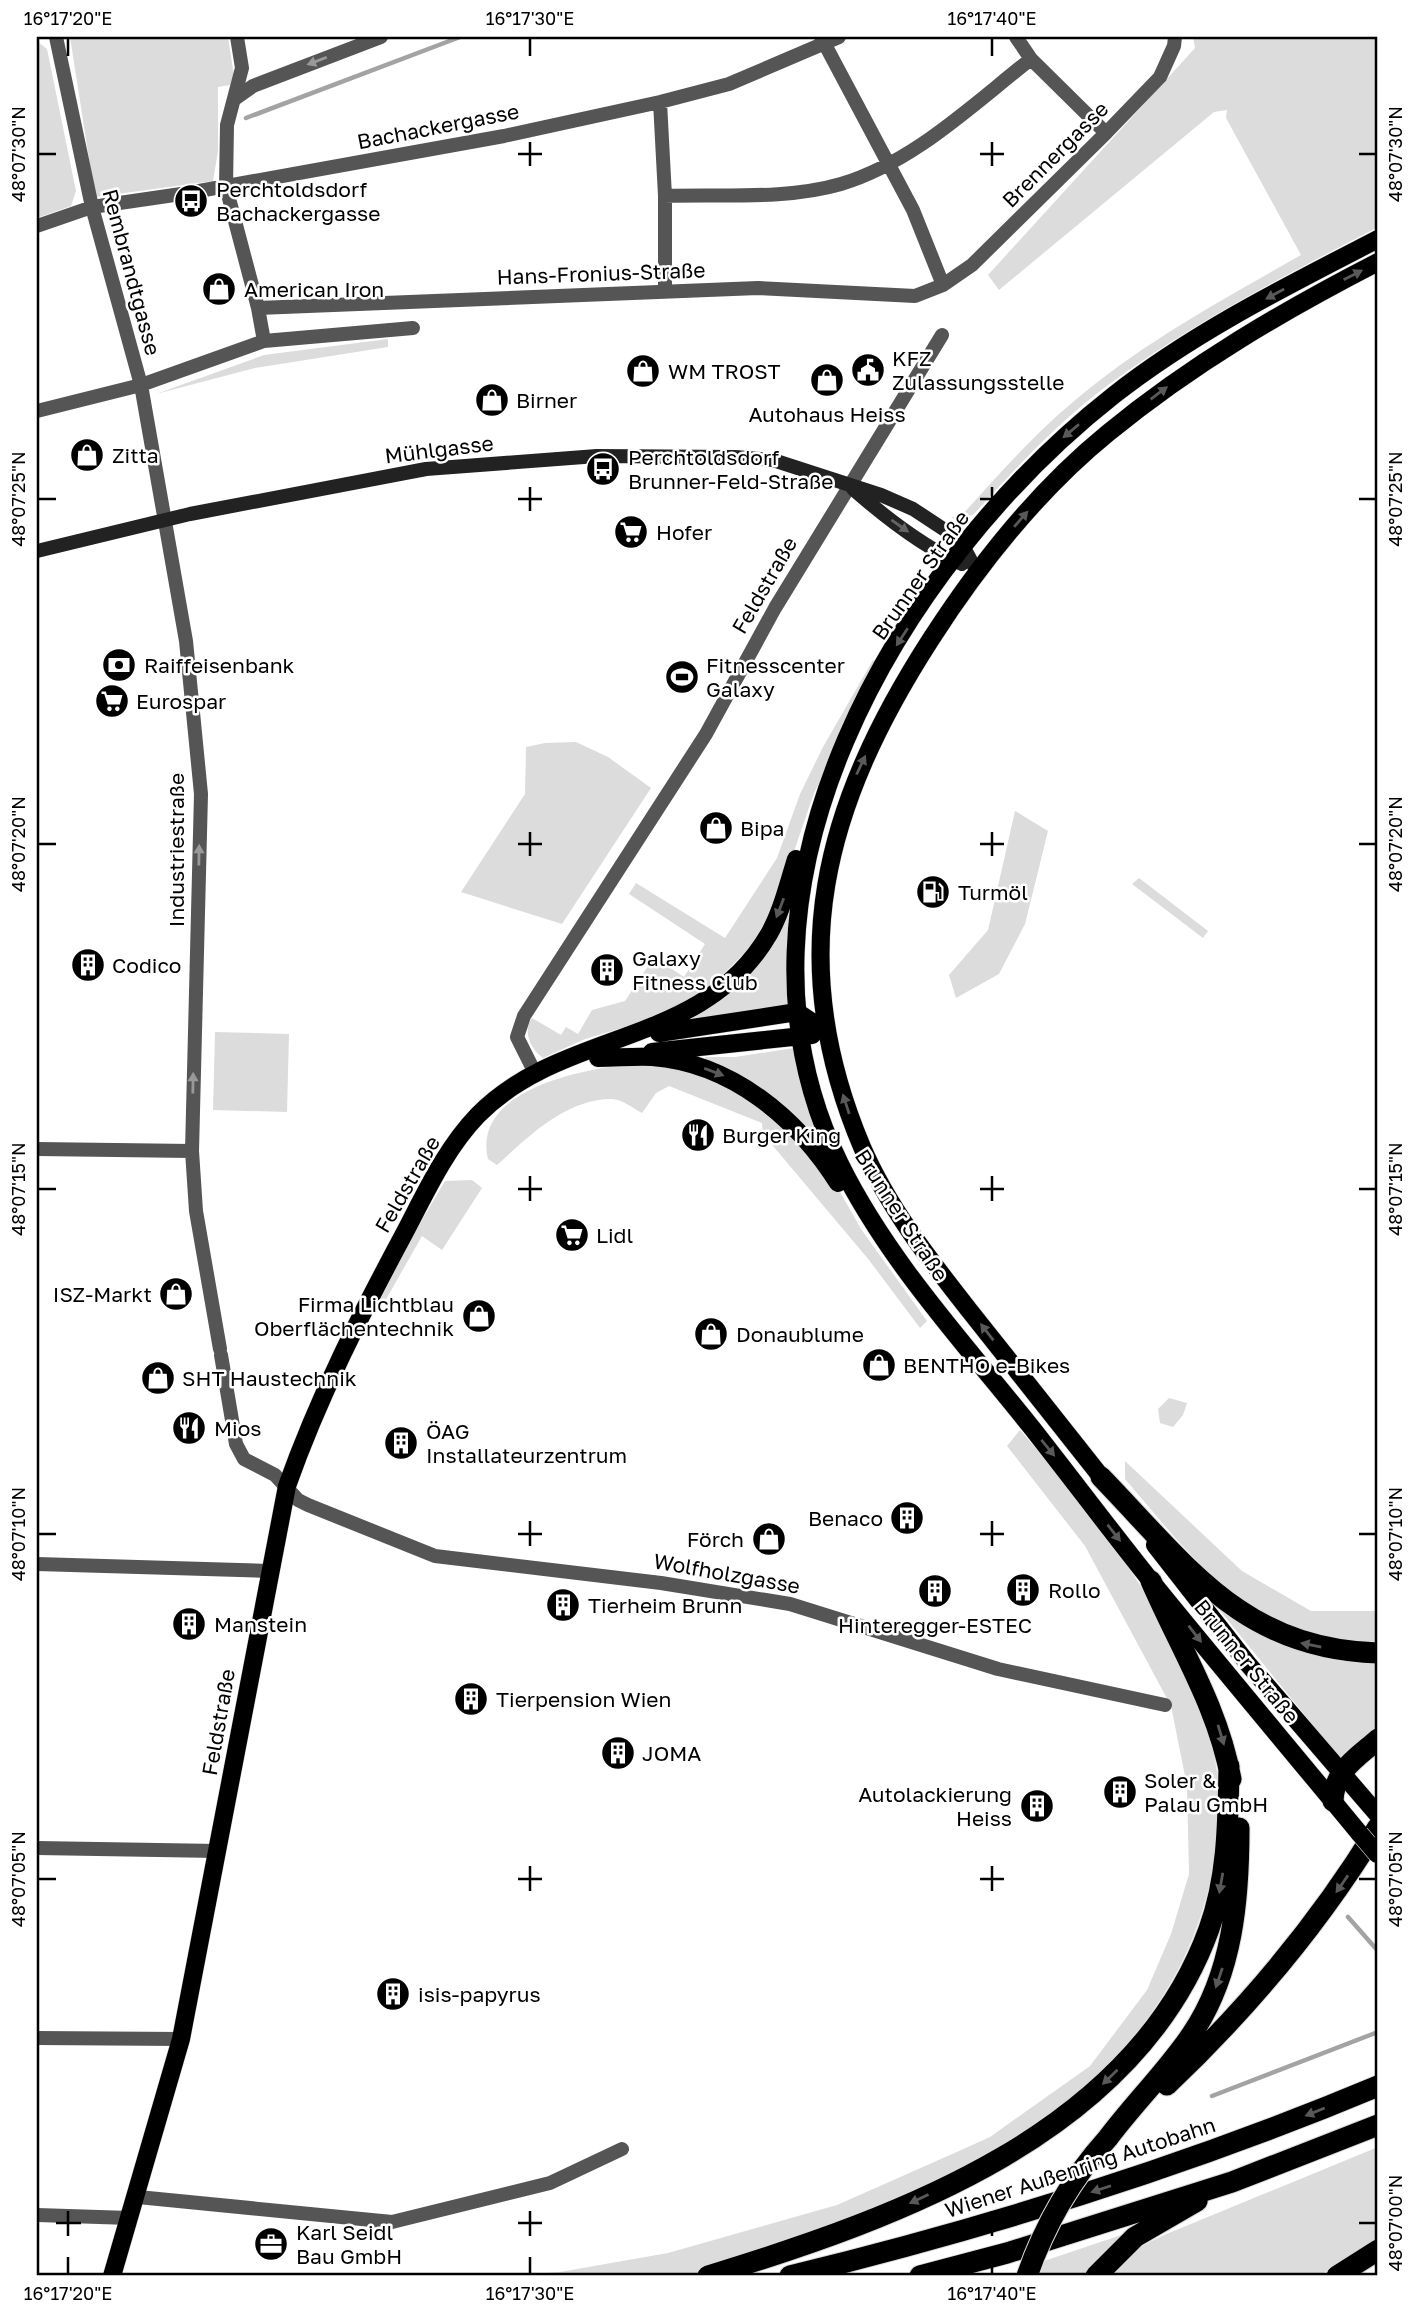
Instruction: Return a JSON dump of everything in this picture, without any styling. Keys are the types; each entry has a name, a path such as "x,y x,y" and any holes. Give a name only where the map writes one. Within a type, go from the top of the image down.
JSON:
{"highway":[{"path":"1101,1477 1183,1563 1222,1599 1259,1625 1299,1642 1344,1652 1378,1653"},
{"path":"1027,2276 1057,2206 1083,2166 1193,2032 1217,1986 1231,1938 1239,1888 1239,1823 1229,1766 1211,1705 1151,1581"},
{"path":"1333,1801 1334,1785 1341,1772 1378,1739"},
{"path":"708,2276 807,2246 890,2213 975,2173 1035,2136 1093,2093 1136,2051 1166,2013 1190,1973 1209,1929 1221,1885 1228,1823 1229,1766"},
{"path":"1108,2138 1250,2003 1302,1941 1372,1821"},
{"name":"Wiener Außenring Autobahn","path":"790,2276 997,2222 1151,2173 1259,2134 1378,2086"},
{"path":"920,2276 1007,2253 1233,2182 1378,2125"},
{"path":"1096,2276 1135,2236 1233,2182"},
{"path":"1337,2276 1378,2250"}],"main road":[{"name":"Brunner Straße","path":"1372,1821 1333,1801 1151,1581 940,1315 876,1224 839,1163 817,1105 797,1012 795,932 808,847 831,777 866,698 897,644 959,554 1018,483 1062,439 1116,393 1243,313 1378,239"},
{"name":"Brunner Straße","path":"1378,262 1286,310 1162,390 1070,468 976,570 884,717 858,772 837,829 820,930 820,978 827,1032 849,1114 882,1188 940,1273 1248,1664 1341,1772 1372,1821 1378,1855"},
{"path":"594,1054 674,1019 723,988 748,964 769,934 796,857 808,847"},
{"path":"594,1054 656,1034 797,1012 827,1032"},
{"path":"594,1054 802,1037 827,1032"},
{"path":"594,1054 653,1058 698,1066 722,1075 764,1100 809,1141 906,1284 940,1315"},
{"name":"Feldstraße","path":"113,2276 138,2197 181,2039 287,1486 317,1404 429,1187 455,1144 478,1115 536,1073 594,1054"}],"street":[{"name":"Rembrandtgasse","path":"56,37 92,207 141,385 166,519"},
{"path":"237,37 242,68 227,125 226,187 264,341"},
{"path":"236,98 253,86 381,37"},
{"name":"Bachackergasse","path":"37,226 92,207 226,187 504,136 660,102 729,84 823,40 839,37"},
{"path":"1016,37 1031,59 1107,133"},
{"name":"Brennergasse","path":"943,285 972,265 1107,133 1160,77 1174,46 1175,37"},
{"path":"823,40 913,210 943,285"},
{"path":"666,197 792,192 839,185 888,165 933,136 1031,59"},
{"path":"660,102 666,197 665,291"},
{"name":"Hans-Fronius-Straße","path":"258,308 758,288 915,296 943,285"},
{"path":"37,411 141,385 264,341 413,328"},
{"name":"Feldstraße","path":"536,1073 517,1037 524,1016 706,734 775,608 942,335"},
{"name":"Mühlgasse","path":"37,551 166,519 426,469 597,456 773,460 913,509 947,530 959,554"},
{"name":"Mühlgasse","path":"849,485 874,508 959,554 976,570"},
{"name":"Industriestraße","path":"166,519 186,641 201,794 192,1151 196,1211 236,1444 244,1459 275,1475 287,1486"},
{"path":"37,1149 192,1151"},
{"name":"Wolfholzgasse","path":"287,1486 298,1500 308,1505 435,1556 662,1583 790,1604 948,1656 1018,1675 1165,1705"},
{"path":"37,1564 270,1570"},
{"path":"37,1848 218,1851"},
{"path":"37,2038 181,2039"},
{"path":"138,2197 392,2222 550,2183 622,2149"},
{"path":"37,2215 130,2218"}],"shaded area":[{"path":"70,37 228,37 234,76 230,85 218,87 218,151 213,181 95,197"},
{"path":"1193,37 1378,37 1378,227 1240,301 1140,362 1072,414 974,514 959,522 951,517 961,516 1043,429 1099,381 1183,323 1301,255 1226,118 1227,110 1214,112 999,290 988,275 1195,48"},
{"path":"38,42 47,49 76,191 71,206 37,218"},
{"path":"388,339 388,347 255,368 156,394 264,355"},
{"path":"873,660 879,663 814,793 779,895 753,944 706,992 652,1019 585,1039 543,1058 529,1040 528,1029 532,1018 561,1035 566,1027 578,1034 592,1010 625,1001 654,957 684,977 705,944 629,894 636,883 725,938 777,858 800,794 823,747"},
{"path":"576,742 608,757 651,788 562,924 461,892 525,794 526,747"},
{"path":"1015,811 1048,831 1025,924 999,974 956,998 949,975 988,930"},
{"path":"1139,878 1208,931 1203,938 1132,884"},
{"path":"789,914 788,1005 686,1025 685,1018 752,969"},
{"path":"215,1032 289,1034 287,1112 213,1110"},
{"path":"794,1048 819,1133 813,1135 763,1093 705,1061 705,1057 735,1057"},
{"path":"638,1063 677,1067 720,1081 784,1126 835,1183 861,1229 927,1321 920,1328 869,1260 763,1134 762,1123 669,1086 656,1093 642,1113 616,1099 579,1105 549,1121 497,1165 488,1159 488,1135 497,1115 515,1099 538,1086 564,1077"},
{"path":"472,1180 482,1188 442,1250 422,1236 380,1310 378,1304 410,1240 445,1181"},
{"path":"1169,1398 1187,1403 1183,1415 1173,1427 1160,1423 1158,1409"},
{"path":"1020,1430 1079,1500 1134,1575 1179,1656 1211,1741 1218,1782 1217,1844 1204,1905 1177,1970 1140,2028 1094,2078 1041,2121 982,2158 920,2190 856,2218 725,2265 685,2276 505,2276 560,2272 668,2253 837,2205 959,2151 990,2137 1090,2066 1147,1990 1171,1934 1189,1874 1187,1786 1171,1706 1085,1546 1007,1446"},
{"path":"1125,1461 1242,1571 1311,1611 1378,1611 1378,1641 1336,1639 1298,1630 1264,1614 1233,1593 1177,1540 1125,1479"},
{"path":"1220,1606 1378,1661 1378,1727 1341,1760 1218,1608"},
{"path":"1378,2147 1378,2238 1319,2276 1105,2276 1136,2249 1164,2235"},
{"path":"1130,2232 1087,2276 1038,2276 1044,2261"}],"waterway":[{"path":"246,118 460,37"},
{"path":"1348,1917 1378,1951"},
{"path":"1212,2096 1378,2032"}],"place":[{"name":"Perchtoldsdorf Bachackergasse","path":"191,201"},
{"name":"American Iron","path":"219,289"},
{"name":"KFZ Zulassungsstelle","path":"868,370"},
{"name":"WM TROST","path":"643,371"},
{"name":"Autohaus Heiss","path":"827,380"},
{"name":"Birner","path":"492,400"},
{"name":"Zitta","path":"87,455"},
{"name":"Perchtoldsdorf Brunner-Feld-Straße","path":"603,469"},
{"name":"Hofer","path":"631,532"},
{"name":"Raiffeisenbank","path":"119,665"},
{"name":"Fitnesscenter Galaxy","path":"682,677"},
{"name":"Eurospar","path":"112,701"},
{"name":"Bipa","path":"716,828"},
{"name":"Turmöl","path":"933,892"},
{"name":"Codico","path":"88,965"},
{"name":"Galaxy Fitness Club","path":"607,970"},
{"name":"Burger King","path":"698,1135"},
{"name":"Lidl","path":"572,1235"},
{"name":"ISZ-Markt","path":"176,1294"},
{"name":"Firma Lichtblau Oberflächentechnik","path":"479,1316"},
{"name":"Donaublume","path":"711,1334"},
{"name":"BENTHO e-Bikes","path":"879,1365"},
{"name":"SHT Haustechnik","path":"158,1378"},
{"name":"Mios","path":"189,1428"},
{"name":"ÖAG Installateurzentrum","path":"401,1443"},
{"name":"Benaco","path":"907,1518"},
{"name":"Förch","path":"769,1539"},
{"name":"Rollo","path":"1023,1590"},
{"name":"Hinteregger-ESTEC","path":"935,1591"},
{"name":"Tierheim Brunn","path":"563,1605"},
{"name":"Manstein","path":"189,1624"},
{"name":"Tierpension Wien","path":"471,1699"},
{"name":"JOMA","path":"618,1753"},
{"name":"Soler & Palau GmbH","path":"1120,1792"},
{"name":"Autolackierung Heiss","path":"1037,1806"},
{"name":"isis-papyrus","path":"393,1994"},
{"name":"Karl Seidl Bau GmbH","path":"271,2244"}]}
